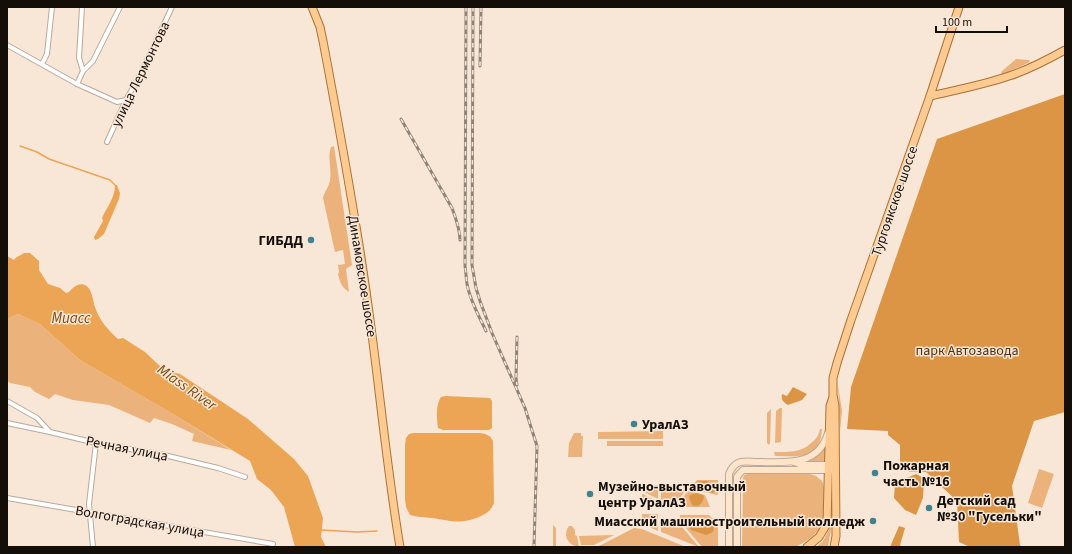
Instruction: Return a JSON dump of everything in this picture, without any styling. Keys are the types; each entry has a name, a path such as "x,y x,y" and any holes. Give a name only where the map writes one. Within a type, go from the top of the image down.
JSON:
{"main road":[{"name":"Динамовское шоссе","path":"312,7 323,41 362,260 376,362 392,501 400,547"},
{"name":"Тургоякское шоссе","path":"832,468 835,406 833,395 833,378 837,363 960,7"},
{"path":"930,96 995,81 1010,76 1065,50"},
{"name":"Тургоякское шоссе","path":"832,468 830,406 833,395"},
{"path":"728,547 728,474 733,466 740,462 792,462 810,457 820,450 830,427"},
{"path":"792,462 802,465 832,468"},
{"path":"738,547 737,479 743,470 832,468"},
{"path":"832,468 836,536 835,546"},
{"path":"807,547 819,537 827,524 832,468"}],"street":[{"path":"42,64 47,54 52,7"},
{"path":"82,7 78,58 83,72"},
{"path":"77,84 83,72 93,61 120,7"},
{"name":"улица Лермонтова","path":"107,142 172,7"},
{"path":"7,45 77,84 117,102 126,100"},
{"path":"7,401 37,418 50,432"},
{"name":"Речная улица","path":"7,423 96,443 171,457 218,468 245,477"},
{"path":"93,547 89,504 96,443"},
{"name":"Волгоградская улица","path":"7,498 273,544"}],"shaded area":[{"path":"1016,59 1029,60 1030,62 1002,75 1001,72"},
{"path":"334,146 352,265 346,269 349,292 339,279 338,265 345,264 343,250 335,252 323,198 329,185 330,151 331,147"},
{"path":"18,314 40,324 80,360 178,417 231,450 192,441 194,434 154,418 150,423 109,405 73,400 55,394 49,399 35,392 30,387 10,383 7,381 7,319"},
{"path":"838,385 842,411 840,431"},
{"path":"782,408 781,442 775,443 776,411"},
{"path":"771,409 769,445 767,443 767,413"},
{"path":"820,429 822,429 820,439 813,452 800,456 775,456 774,452 793,451 806,447 817,437"},
{"path":"663,431 663,439 598,439 598,432"},
{"path":"574,433 581,433 581,436 583,436 582,457 568,457 569,443"},
{"path":"607,441 663,441 663,446 607,446"},
{"path":"826,446 826,462 802,462 816,456"},
{"path":"1039,469 1054,474 1042,508 1028,503"},
{"path":"810,474 816,476 822,481 824,487 823,522 813,536 796,547 742,547 743,478 744,475"},
{"path":"697,480 718,480 718,495 689,489"},
{"path":"658,485 658,499 644,492 652,486"},
{"path":"661,485 685,491 678,501 661,500"},
{"path":"688,491 705,495 710,507 680,507 680,501"},
{"path":"642,494 658,502 658,506 642,506"},
{"path":"642,514 658,514 658,519 643,523"},
{"path":"680,515 709,515 718,524 718,547 702,547 680,521"},
{"path":"661,521 677,521 699,547 661,532"},
{"path":"658,522 658,531 645,525"},
{"path":"832,524 828,547 816,547 823,541"},
{"path":"553,525 556,528 556,547 553,547"},
{"path":"569,526 572,526 575,530 579,547 571,544 567,539 566,532"},
{"path":"634,528 642,529 686,547 597,547"},
{"path":"614,535 594,545 581,545 579,536"}],"green space":[{"name":"парк Автозавода","path":"1065,94 1065,412 1034,421 1012,486 1020,545 1022,547 970,547 959,542 957,501 926,472 909,472 909,462 900,462 900,445 888,435 888,431 847,429 851,387 937,139"},
{"path":"793,387 807,394 802,400 788,405 783,401 782,394 787,396"},
{"path":"916,474 924,478 923,498 916,515 905,510 894,498 895,483"},
{"path":"699,481 708,481 708,487 714,491 713,493 695,489 696,483"},
{"path":"697,493 703,495 704,497 700,505 694,506 692,505 689,497 690,495"},
{"path":"694,518 710,519 715,524 713,532 706,535 691,530 688,526 689,521"},
{"path":"899,526 905,528 900,545 902,547 890,547"}],"water":[{"path":"115,185 117,185 120,193 119,199 104,234 95,240 94,237 103,221 102,218 112,198"},
{"name":"Миасс","path":"24,253 30,253 39,261 39,270 48,284 60,288 66,293 78,285 85,285 91,292 95,307 102,321 118,339 123,338 145,352 164,370 180,374 248,419 294,459 308,476 323,518 321,537 327,547 295,547 284,507 271,490 257,479 250,461 80,360 40,324 18,314 7,319 7,256 14,260"},
{"path":"441,397 490,398 492,401 492,428 489,430 443,430 438,428 438,404"},
{"path":"480,433 491,437 493,441 494,503 489,511 468,521 451,521 410,515 406,507 405,499 405,445 406,438 409,434"}],"waterway":[{"path":"20,146 37,152 49,159 110,180 115,185"},
{"path":"321,530 357,532 377,531"}],"railway":[{"path":"466,7 465,266 470,296 486,331"},
{"path":"473,7 472,265 480,301 492,333 525,408 537,446 534,547"},
{"path":"480,66 481,7"},
{"path":"401,119 452,208 459,228 460,240"},
{"path":"517,337 517,385"}],"place":[{"name":"ГИБДД","path":"311,240"},
{"name":"УралАЗ","path":"634,424"},
{"name":"Пожарная часть №16","path":"875,473"},
{"name":"Музейно-выставочный центр УралАЗ","path":"590,494"},
{"name":"Детский сад №30 \"Гусельки\"","path":"929,508"},
{"name":"Миасский машиностроительный колледж","path":"873,521"}],"water label":[{"name":"Miass River","path":"187,387"}]}
